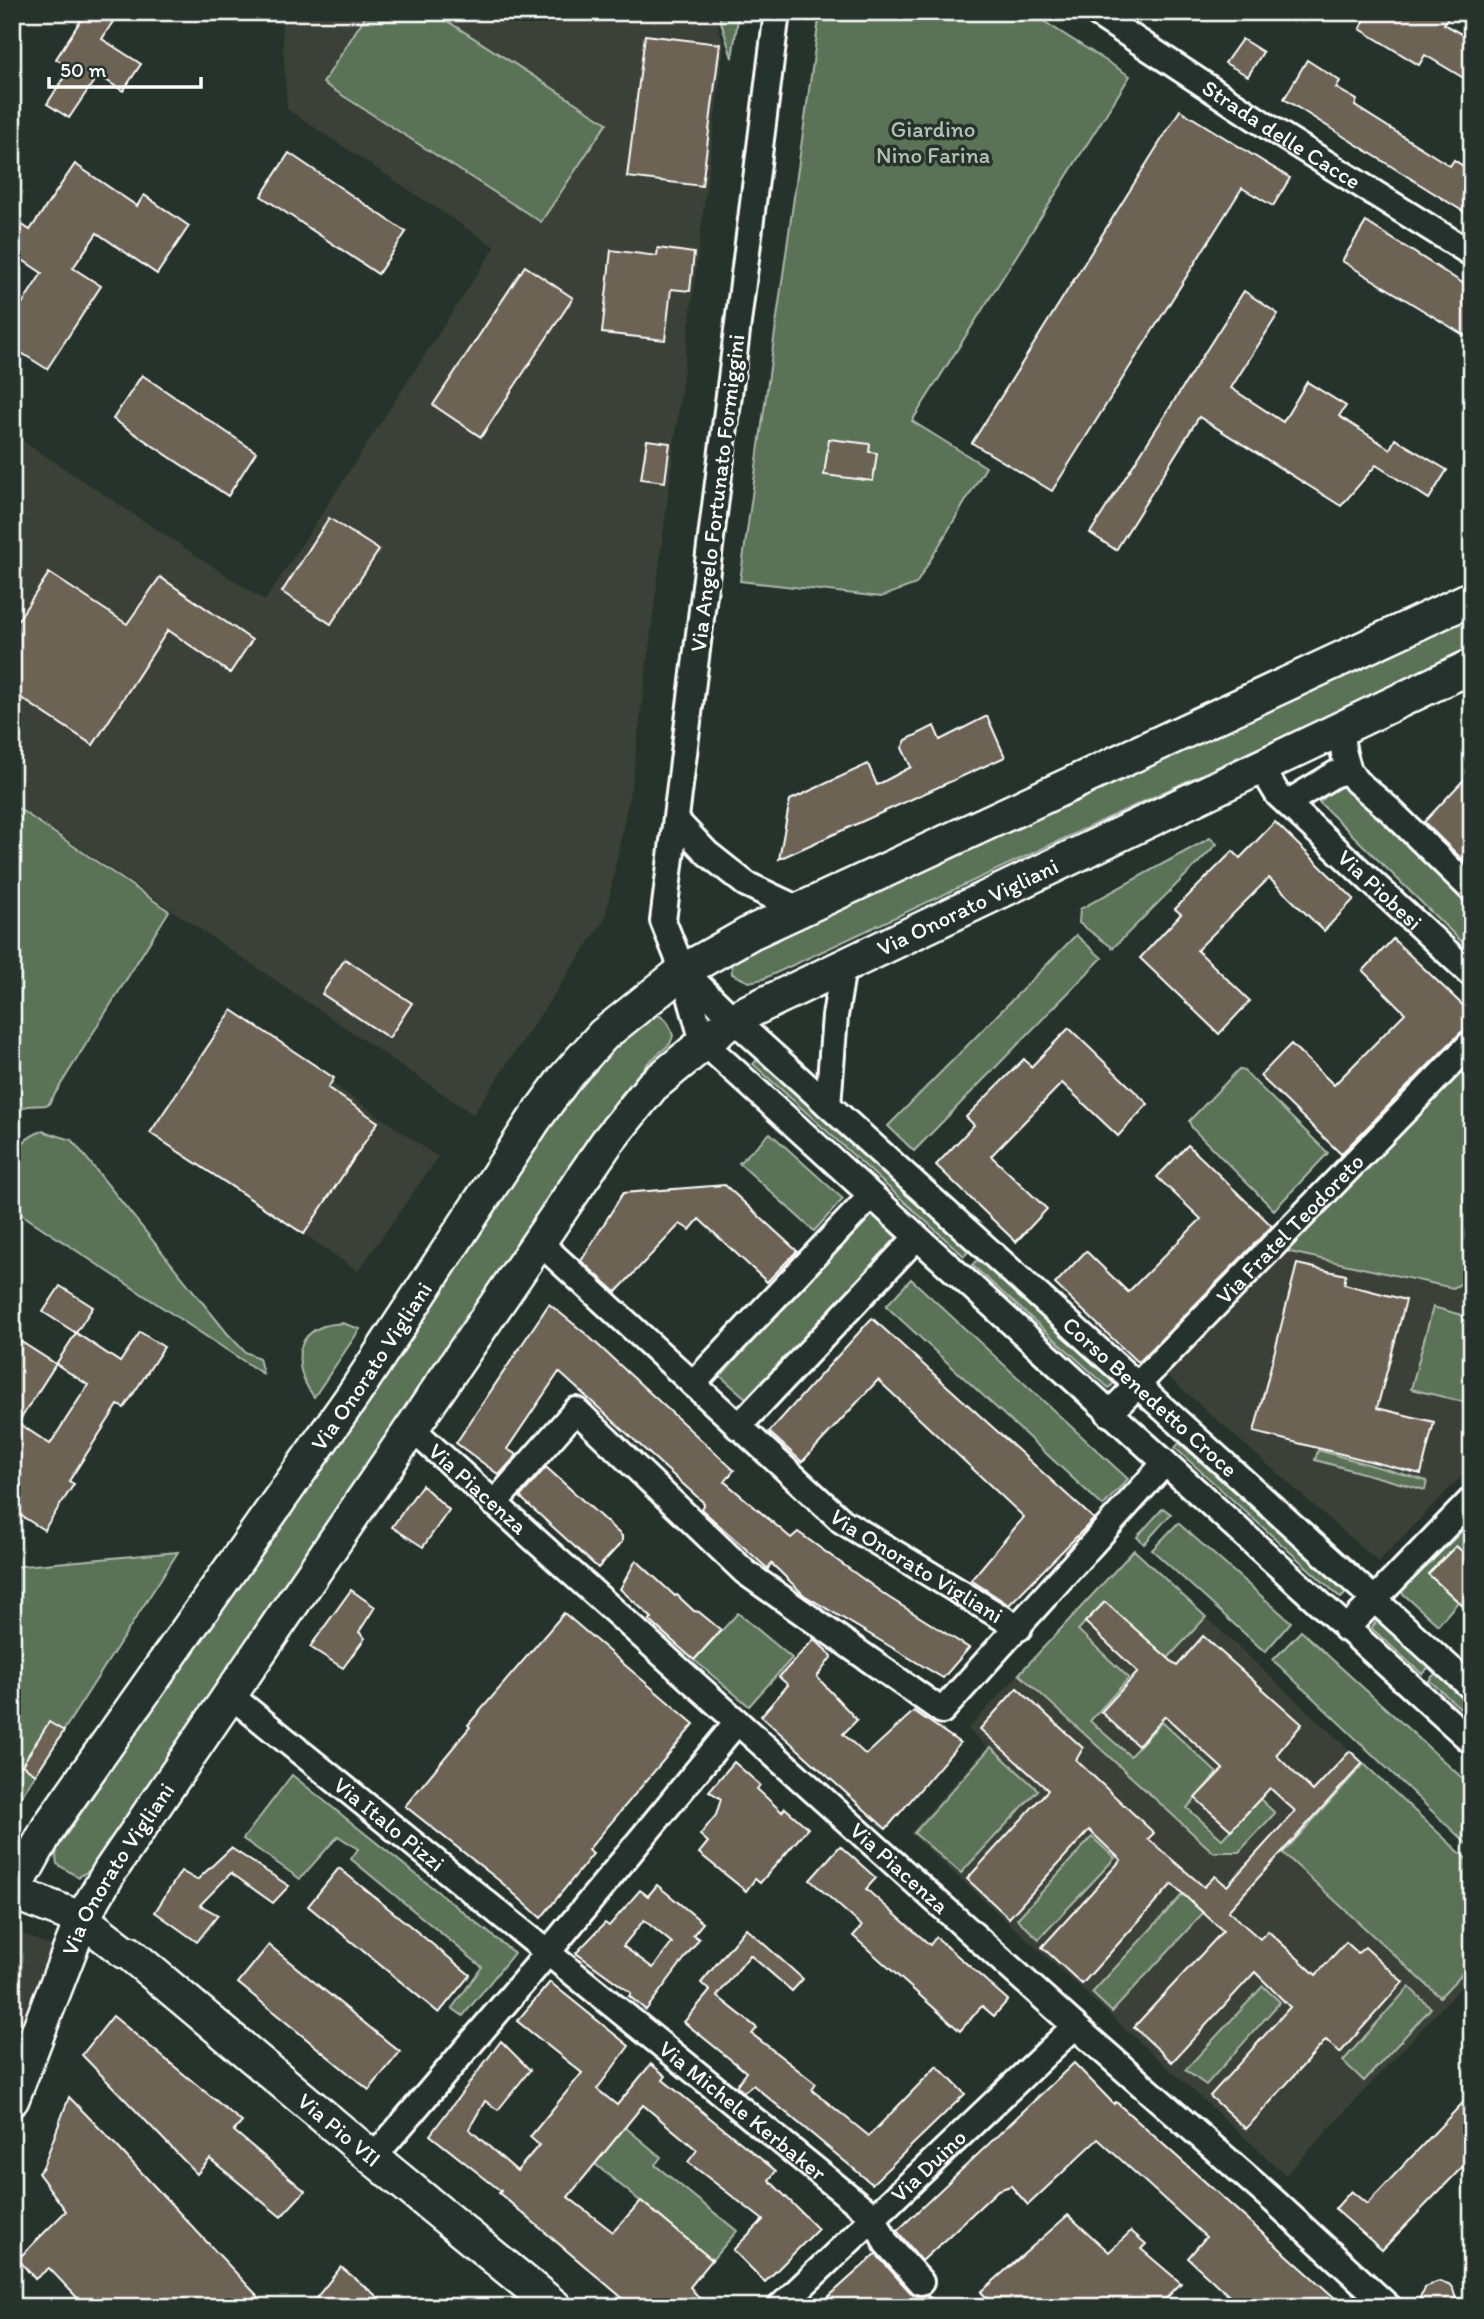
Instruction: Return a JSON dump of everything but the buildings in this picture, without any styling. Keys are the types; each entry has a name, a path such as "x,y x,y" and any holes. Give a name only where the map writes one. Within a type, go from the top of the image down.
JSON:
{"main road":[{"name":"Via Onorato Vigliani","path":"12,1893 50,1825 354,1394 534,1121 564,1079 603,1034 683,971 752,932 1472,598"},
{"name":"Via Onorato Vigliani","path":"12,2099 82,1919 116,1861 607,1142 652,1086 733,1019 1472,666"},
{"name":"Via Pio VII","path":"12,1893 82,1919 129,1953 555,2307"},
{"name":"Via Pio VII","path":"125,1952 126,1956 370,2163 546,2307"}],"street":[{"name":"Via Angelo Fortunato Formiggini","path":"683,971 663,920 777,12"},
{"name":"Strada delle Cacce","path":"1094,12 1273,130 1472,254"},
{"path":"1340,730 1349,771 1356,781 1389,809 1472,890"},
{"name":"Via Piobesi","path":"1261,767 1278,795 1472,975"},
{"path":"1287,803 1335,774 1349,771"},
{"path":"676,820 707,853 746,884 799,909"},
{"path":"828,1105 842,967"},
{"path":"683,971 703,1042"},
{"name":"Corso Benedetto Croce","path":"683,971 1472,1688"},
{"name":"Corso Benedetto Croce","path":"703,1042 1472,1742"},
{"name":"Via Fratel Teodoreto","path":"1109,1414 1472,1042"},
{"path":"693,1384 871,1196"},
{"path":"738,1427 916,1238"},
{"name":"Via Onorato Vigliani","path":"539,1242 842,1521 1018,1628"},
{"name":"Corso Benedetto Croce","path":"494,1504 576,1410 745,1572 942,1711 1164,1464"},
{"name":"Via Piacenza","path":"412,1429 1389,2307"},
{"path":"1346,1629 1472,1499"},
{"name":"Via Italo Pizzi","path":"230,1695 547,1952"},
{"path":"373,2158 737,1722"},
{"name":"Via Michele Kerbaker","path":"547,1952 874,2217 886,2243 921,2282"},
{"name":"Via Duino","path":"780,2307 1075,2026"}],"shaded area":[{"path":"281,12 714,12 724,45 633,776 605,919 473,1114 12,802 12,434 265,601 495,247 287,109"},
{"path":"333,1084 438,1157 358,1271 256,1201"},
{"path":"1381,1155 1472,1241 1472,1465 1378,1562 1164,1373"},
{"path":"1134,1550 1472,1864 1472,1975 1286,2175 910,1833 987,1747 968,1729"},
{"path":"16,1931 53,1947 12,2057 12,1941"}],"green space":[{"path":"368,12 433,12 607,123 541,222 323,83"},
{"path":"718,12 739,12 732,58"},
{"name":"Giardino Nino Farina","path":"820,12 1029,12 1130,76 912,421 986,467 916,584 881,597 740,581"},
{"path":"1472,604 1472,648 763,979 749,982 732,974 731,959"},
{"path":"1344,782 1472,904 1472,952 1319,802"},
{"path":"12,804 169,911 48,1105 27,1106 12,1115"},
{"path":"1210,838 1217,844 1113,948 1079,923 1080,909"},
{"path":"1076,935 1102,958 914,1151 888,1126"},
{"path":"654,1014 662,1017 669,1025 673,1036 670,1044 649,1062 614,1103 91,1870 78,1877 57,1864 58,1847 568,1100 611,1048"},
{"path":"758,1059 969,1251 964,1256 753,1064"},
{"path":"1472,1062 1472,1287 1468,1280 1453,1288 1285,1251"},
{"path":"1239,1069 1328,1153 1274,1210 1192,1128 1189,1121"},
{"path":"42,1131 72,1140 227,1333 245,1352 259,1358 263,1374 12,1208 11,1172 16,1152 21,1144"},
{"path":"770,1133 843,1199 814,1231 739,1163"},
{"path":"870,1213 897,1237 747,1399 720,1376"},
{"path":"978,1259 1114,1383 1109,1388 972,1265"},
{"path":"911,1279 1128,1479 1103,1506 886,1306"},
{"path":"1433,1307 1472,1318 1472,1372 1464,1402 1411,1389"},
{"path":"342,1323 360,1329 314,1397 301,1369 304,1340 323,1326"},
{"path":"1179,1443 1347,1592 1341,1598 1175,1448"},
{"path":"1318,1450 1427,1481 1425,1490 1315,1460"},
{"path":"1163,1508 1171,1514 1144,1544 1137,1537"},
{"path":"1472,1521 1472,1551 1467,1556 1456,1546 1428,1574 1458,1602 1438,1625 1401,1592"},
{"path":"1178,1523 1291,1622 1265,1652 1152,1550"},
{"path":"1134,1550 1206,1617 1168,1658 1104,1602 1078,1630 1129,1678 1090,1721 1130,1756 1162,1722 1217,1773 1187,1808 1222,1839 1260,1799 1275,1813 1239,1852 1213,1852 1019,1674"},
{"path":"178,1552 12,1811 12,1567"},
{"path":"738,1613 792,1658 749,1706 694,1660"},
{"path":"1378,1620 1429,1667 1422,1674 1371,1628"},
{"path":"1301,1631 1472,1787 1472,1849 1273,1660"},
{"path":"1436,1673 1472,1706 1472,1719 1429,1680"},
{"path":"991,1747 1038,1790 961,1873 914,1833"},
{"path":"1364,1764 1472,1864 1472,1963 1440,1997 1283,1853"},
{"path":"292,1775 514,1953 463,2016 452,2008 482,1967 351,1859 358,1849 338,1836 300,1879 243,1839"},
{"path":"1092,1837 1115,1858 1039,1939 1017,1919"},
{"path":"1183,1894 1203,1913 1112,2012 1092,1993"},
{"path":"1263,1986 1280,2002 1206,2085 1185,2070"},
{"path":"1409,1987 1431,2008 1364,2081 1343,2061"},
{"path":"625,2127 661,2157 655,2165 737,2231 712,2260 595,2164"}]}
